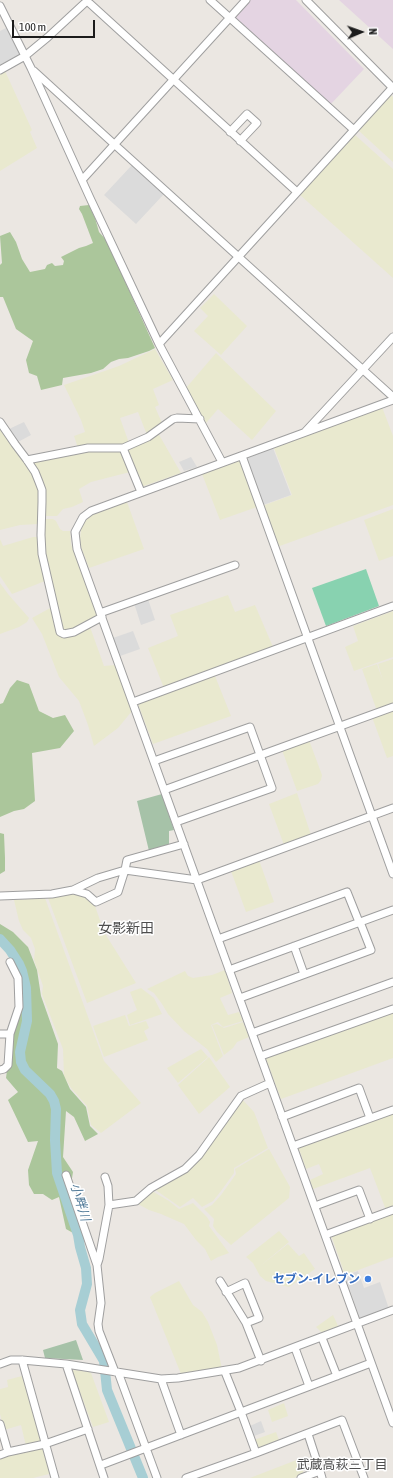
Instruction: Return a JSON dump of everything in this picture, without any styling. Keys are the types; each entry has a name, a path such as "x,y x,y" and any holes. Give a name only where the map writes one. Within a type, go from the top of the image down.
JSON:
{"street":[{"path":"0,70 25,56 48,37 87,0 172,80 297,192"},
{"path":"210,0 354,130"},
{"path":"82,180 246,0"},
{"path":"159,344 393,88 306,0"},
{"path":"0,6 31,68 159,344 222,462"},
{"path":"31,68 393,397"},
{"path":"230,132 247,114 257,123 240,141"},
{"path":"304,434 393,337"},
{"path":"393,400 304,434 222,462 91,511 83,517 76,530 77,549 393,1423"},
{"path":"28,460 88,448 123,448 148,437 177,418 200,419"},
{"path":"0,422 28,460 35,472 42,490 42,554 55,604 60,632 68,634 79,630 101,615 235,565"},
{"path":"123,448 141,492"},
{"path":"242,456 393,874"},
{"path":"133,702 393,606"},
{"path":"164,790 393,707"},
{"path":"154,761 250,727 272,788 176,822"},
{"path":"0,896 52,894 73,890 98,878 125,870 197,880 393,808"},
{"path":"73,890 87,894 96,902 118,892 127,860 184,844"},
{"path":"218,939 347,892 371,950 240,998"},
{"path":"229,970 393,910"},
{"path":"294,946 304,974"},
{"path":"0,1070 4,1069 8,1065 10,1034 19,1006 18,978 10,962"},
{"path":"252,1032 393,982"},
{"path":"260,1056 393,1008"},
{"path":"0,1034 10,1034"},
{"path":"109,1205 136,1201 151,1188 185,1169 199,1155 241,1096 270,1083"},
{"path":"282,1117 359,1088 370,1118"},
{"path":"293,1146 393,1110"},
{"path":"66,1175 97,1265 101,1303 98,1324 99,1331 116,1372 144,1449 157,1478"},
{"path":"97,1265 109,1205 108,1186 105,1177"},
{"path":"315,1206 359,1190 370,1219"},
{"path":"325,1235 393,1210"},
{"path":"220,1281 246,1323 261,1361"},
{"path":"226,1292 245,1283 259,1318 246,1323"},
{"path":"0,1364 11,1360 22,1360 66,1364 161,1379 225,1372 261,1361 393,1310"},
{"path":"322,1338 337,1376"},
{"path":"295,1348 310,1386"},
{"path":"22,1360 54,1478"},
{"path":"101,1465 371,1363"},
{"path":"66,1364 101,1465 104,1478"},
{"path":"225,1372 256,1453"},
{"path":"161,1379 181,1435"},
{"path":"186,1478 205,1475 256,1453 342,1420 364,1478"},
{"path":"0,1424 8,1452"},
{"path":"0,1454 45,1444 88,1429"},
{"path":"301,1478 321,1474 308,1434"}],"shaded area":[{"path":"250,0 296,0 364,69 330,105 233,17"},
{"path":"339,0 393,0 393,49"},
{"path":"6,28 19,52 19,55 0,65 0,31"},
{"path":"132,165 164,194 136,224 104,195"},
{"path":"24,422 31,435 18,442 9,429"},
{"path":"273,448 291,495 263,505 246,459 247,457"},
{"path":"191,457 197,467 184,471 179,462"},
{"path":"148,599 155,620 141,625 134,603"},
{"path":"133,631 140,649 120,656 113,638"},
{"path":"358,1271 364,1288 380,1282 389,1309 360,1319 345,1276"},
{"path":"261,1421 265,1432 254,1436 250,1426"}],"green space":[{"path":"5,71 32,130 30,132 37,148 0,171 0,74"},
{"path":"391,95 393,97 393,162 359,131 360,127"},
{"path":"354,134 393,169 393,278 299,194"},
{"path":"89,205 99,232 107,241 155,348 128,358 111,362 103,369 91,373 63,378 62,385 41,390 37,376 29,373 26,360 33,341 16,329 3,297 0,297 0,265 2,263 0,236 10,232 16,242 22,259 30,272 45,269 47,265 52,263 55,266 63,265 64,261 61,257 93,243 79,209 80,206"},
{"path":"214,294 247,326 221,355 194,331 208,316 200,308"},
{"path":"155,349 173,380 153,389 159,405 155,407 162,423 147,435 138,412 120,418 129,443 114,446 78,448 74,436 85,432 81,420 64,385 119,366"},
{"path":"216,353 276,411 252,440 218,409 206,423 186,388"},
{"path":"382,407 393,436 393,505 277,547 262,506 292,495 274,448"},
{"path":"0,429 25,461 35,481 38,491 38,524 20,525 0,530"},
{"path":"158,433 181,473 141,487 126,449"},
{"path":"88,450 118,451 122,454 130,472 91,482 79,489 83,502 63,509 57,516 45,516 46,504 44,492 39,473 32,463 34,461"},
{"path":"240,460 257,507 220,520 202,474"},
{"path":"127,502 144,549 89,568 81,547 80,538 84,523 94,514"},
{"path":"393,509 393,556 379,561 364,520"},
{"path":"45,519 53,519 56,521 60,529 63,531 70,531 71,544 97,615 80,626 68,631 63,629 60,625 56,597 48,571 44,547"},
{"path":"33,537 38,537 39,554 45,581 12,594 0,576 0,539 3,546"},
{"path":"366,569 379,606 326,626 312,588"},
{"path":"0,583 29,618 27,622 19,627 0,634"},
{"path":"228,595 235,612 255,605 273,647 164,688 148,648 178,636 170,615"},
{"path":"52,607 56,630 60,636 66,637 77,634 90,627 104,666 115,665 132,711 118,728 94,746 79,701 59,677 42,634 32,618"},
{"path":"393,611 393,657 354,671 345,647 358,641 353,626"},
{"path":"393,659 393,705 377,711 362,669 377,664 383,681 378,664"},
{"path":"215,676 231,716 153,744 138,704"},
{"path":"17,680 29,684 39,711 53,718 65,715 74,731 60,748 32,753 35,801 24,809 14,811 0,817 0,704 3,703 10,688"},
{"path":"393,709 393,756 387,758 372,717"},
{"path":"309,740 322,775 321,780 318,784 297,791 282,750"},
{"path":"297,793 311,835 284,845 269,804"},
{"path":"162,794 174,830 169,831 169,845 149,851 137,801"},
{"path":"0,833 4,834 5,871 0,874"},
{"path":"259,860 274,902 246,912 231,871"},
{"path":"74,893 82,894 94,903 104,932 136,983 87,1003 48,898"},
{"path":"45,898 104,1061 141,1103 101,1133 91,1125 87,1106 71,1088 64,1076 63,1049 42,994 43,986 34,960 35,949 31,938 23,930 19,921 14,900"},
{"path":"0,924 13,932 28,947 37,970 41,996 58,1044 57,1068 62,1071 70,1089 86,1107 90,1126 98,1134 85,1141 74,1117 66,1111 63,1157 73,1172 69,1197 82,1238 66,1229 59,1197 52,1200 43,1194 34,1194 29,1185 28,1170 38,1141 28,1142 8,1100 18,1092 6,1078 12,1034 23,1007 20,975 0,936"},
{"path":"225,970 232,993 220,998 228,1015 239,1012 243,1021 223,1027 218,1022 211,1025 223,1056 216,1062 207,1049 184,1031 168,1014 154,993 147,989 185,971 188,976 193,978 212,975"},
{"path":"141,988 154,998 162,1014 130,1025 127,1015 137,1010 130,992"},
{"path":"393,1011 393,1058 281,1099 266,1059 268,1056"},
{"path":"125,1015 129,1026 146,1021 149,1028 144,1031 148,1040 104,1057 93,1026"},
{"path":"243,1022 249,1037 237,1042 233,1048 224,1055 212,1025 217,1024 224,1028"},
{"path":"201,1049 208,1057 178,1083 167,1068"},
{"path":"209,1057 230,1087 199,1114 178,1085"},
{"path":"242,1099 254,1112 268,1148 234,1168 234,1173 213,1201 202,1207 193,1198 180,1207 154,1189 191,1167 198,1161"},
{"path":"393,1112 393,1207 386,1210 370,1168 313,1189 310,1180 323,1174 319,1164 306,1169 298,1146"},
{"path":"269,1149 290,1187 289,1198 231,1245 217,1232 213,1226 214,1219 204,1209 212,1205 221,1195 236,1174 235,1169"},
{"path":"152,1191 179,1209 193,1203 207,1217 210,1222 209,1226 229,1253 211,1261 205,1249 184,1224 138,1204"},
{"path":"393,1213 393,1257 345,1275 331,1235"},
{"path":"279,1231 289,1242 259,1267 288,1244 299,1256 304,1253 315,1269 289,1287 266,1281 260,1276 253,1263 246,1257"},
{"path":"179,1281 193,1305 202,1312 208,1322 217,1345 222,1369 181,1374 150,1297"},
{"path":"333,1315 339,1328 323,1333 316,1327"},
{"path":"76,1340 83,1360 45,1358 43,1350"},
{"path":"74,1370 91,1373 109,1422 93,1427 72,1371"},
{"path":"22,1376 41,1440 40,1442 26,1446 21,1425 4,1430 0,1414 0,1389 8,1387 7,1380"},
{"path":"284,1403 288,1416 272,1422 268,1410"},
{"path":"276,1432 279,1440 257,1448 254,1440"},
{"path":"43,1447 50,1471 49,1474 33,1478 0,1478 0,1458"},
{"path":"299,1459 304,1474 294,1478 250,1478"}],"waterway":[{"name":"小畔川","path":"0,939 10,950 19,964 26,988 27,1021 20,1052 21,1062 25,1070 50,1094 56,1109 55,1140 57,1173 78,1235 86,1268 87,1284 80,1310 82,1324 104,1361 107,1390 143,1478"}],"place":[{"name":"セブン-イレブン","path":"368,1279"}],"district":[{"name":"女影新田","path":"126,929"},
{"name":"武蔵高萩三丁目","path":"342,1465"}]}
